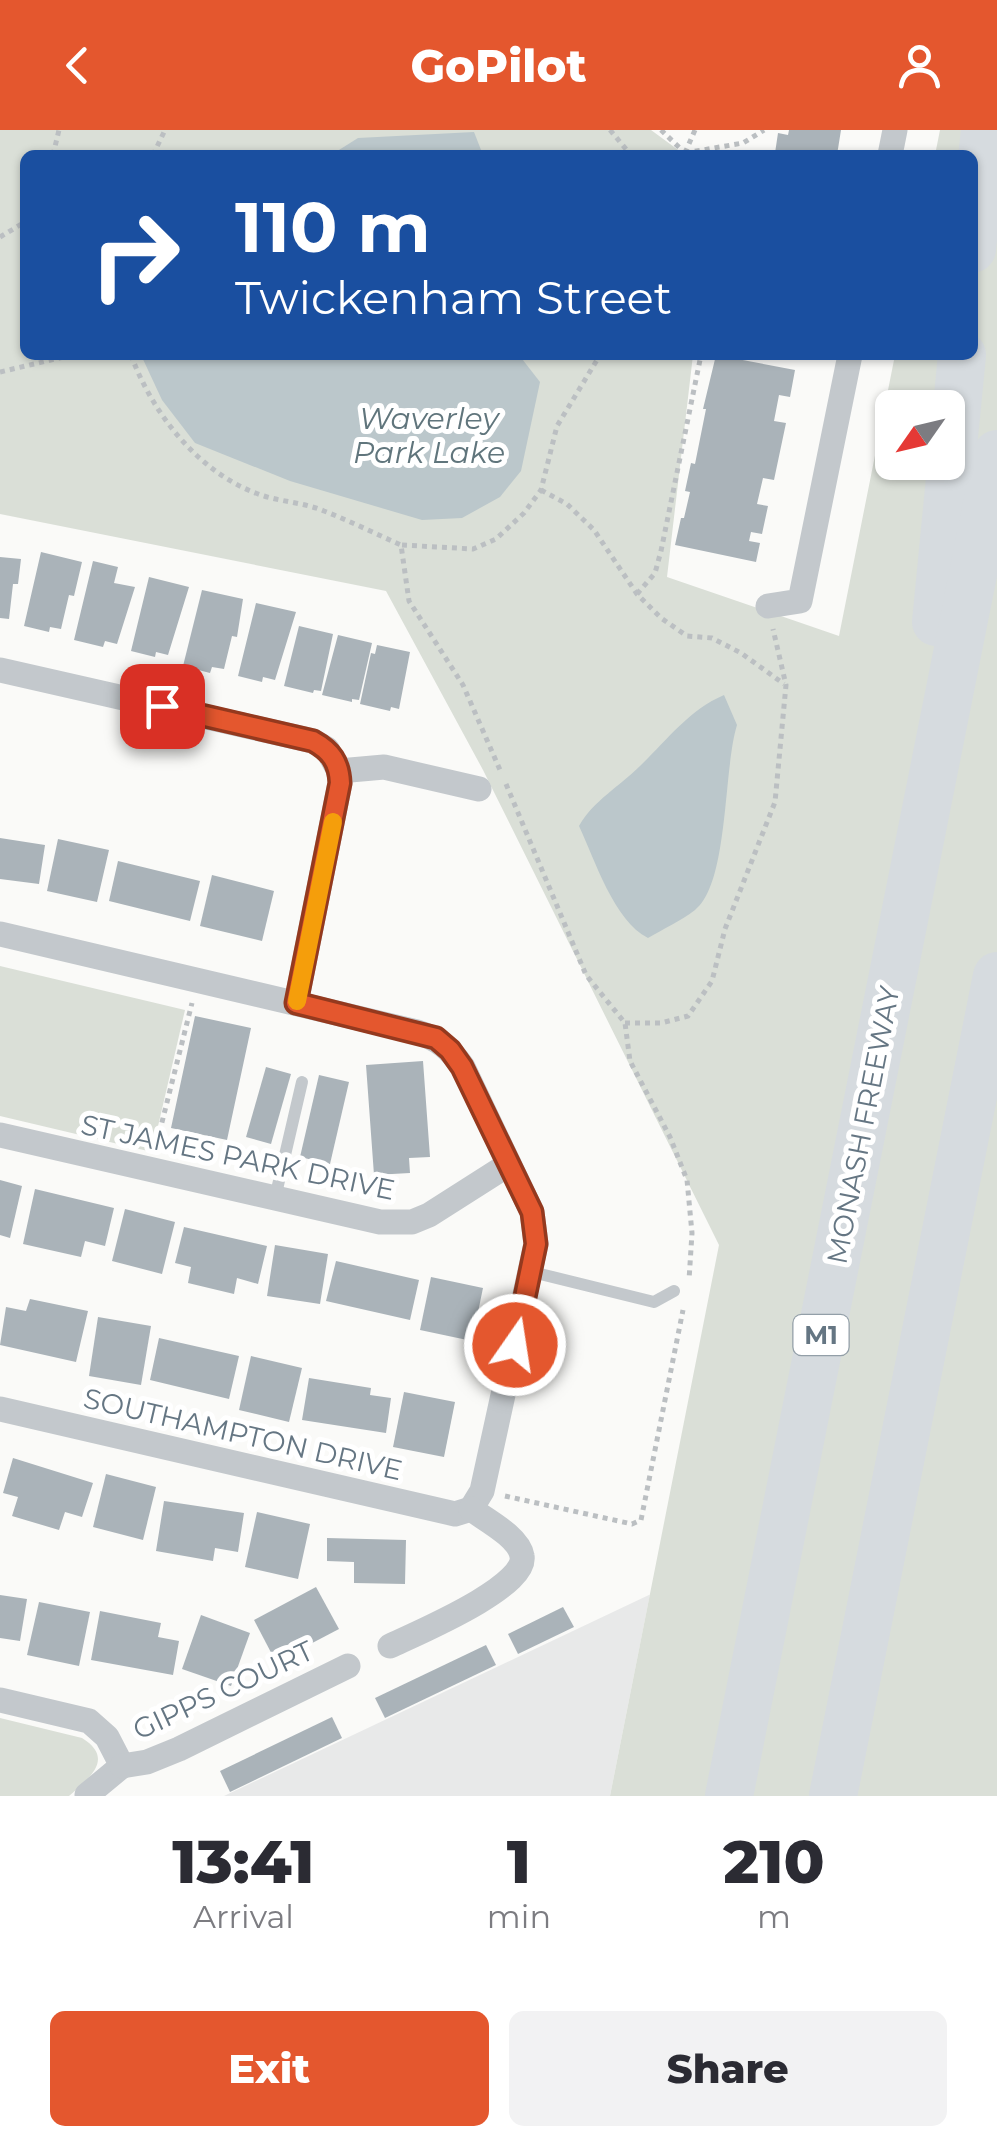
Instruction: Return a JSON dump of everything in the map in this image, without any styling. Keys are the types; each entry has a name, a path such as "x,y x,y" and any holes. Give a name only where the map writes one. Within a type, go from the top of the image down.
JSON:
{"highway":[{"path":"978,194 985,130"},
{"path":"914,874 962,360"},
{"name":"MONASH FREEWAY","path":"729,1796 997,454"},
{"path":"833,1796 997,976"}],"street":[{"path":"768,606 800,602 849,360"},
{"path":"0,670 313,741 326,749 340,770 340,783 296,1003"},
{"path":"340,770 384,767 479,789"},
{"path":"0,934 436,1038 462,1067 532,1212 536,1244 477,1500 514,1542 522,1555 521,1568 493,1594 390,1646"},
{"name":"ST JAMES PARK DRIVE","path":"0,1134 380,1222 412,1222 509,1164"},
{"name":"SOUTHAMPTON DRIVE","path":"0,1409 454,1514 477,1500"},
{"name":"GIPPS COURT","path":"122,1766 179,1750 348,1666"},
{"path":"0,1700 88,1722 107,1737 122,1766 87,1794"}],"lane":[{"path":"275,1198 302,1082"},
{"path":"532,1272 654,1302 674,1292"}],"path":[{"path":"610,130 626,150"},
{"path":"661,130 683,150"},
{"path":"702,150 743,142 764,130"},
{"path":"742,150 743,142"},
{"path":"0,372 51,360"},
{"path":"133,360 150,398 198,454 220,472 261,495 320,509 401,545 472,549 496,539 541,490 557,426 597,360"},
{"path":"638,594 655,572 662,551 700,360"},
{"path":"541,490 567,504 594,530 638,594 661,618 687,636 712,638 786,686"},
{"path":"401,545 409,601 464,685 586,976 625,1023 630,1060 687,1180 692,1234 688,1284"},
{"path":"625,1023 661,1024 688,1016 712,980 725,929 775,802 786,686 768,606"},
{"path":"150,1170 198,979"},
{"path":"477,1500 637,1524 641,1520 685,1302"}],"shaded area":[{"path":"0,130 651,130 678,150 20,150 20,360 692,360 667,577 839,636 875,455 875,480 965,480 965,390 888,390 894,360 978,360 978,150 936,150 940,130 997,130 997,1796 610,1796 719,1245 483,770 386,591 0,514"},
{"path":"0,966 185,1010 152,1152 0,1116"},
{"path":"650,1595 610,1796 224,1796"},
{"path":"0,1718 82,1738 97,1754 95,1768 69,1796 0,1796"}],"water":[{"path":"474,132 481,150 339,150 358,138"},
{"name":"Waverley Park Lake","path":"143,360 523,360 540,382 521,471 500,497 462,518 422,520 290,481 195,443 162,400"},
{"path":"724,695 737,725 714,876 695,910 648,938 636,930 615,904 579,826 599,801 679,726"}],"building":[{"path":"789,130 841,130 838,150 775,150 778,133 788,135"},
{"path":"715,360 742,360 795,370 790,397 779,395 774,421 786,423 774,480 763,478 757,504 768,506 762,534 751,532 749,541 760,543 756,562 675,545 690,492 685,491 691,463 695,464"},
{"path":"41,552 82,562 61,629 50,627 49,632 24,626"},
{"path":"0,557 21,559 9,619 0,618"},
{"path":"93,561 118,567 114,583 135,587 117,644 105,641 103,647 74,640"},
{"path":"149,577 189,587 168,655 156,652 155,657 131,651"},
{"path":"202,590 243,599 237,637 232,636 224,669 212,667 210,673 183,666"},
{"path":"256,603 296,612 275,680 263,677 262,682 238,676"},
{"path":"299,626 333,634 321,691 313,693 284,686"},
{"path":"338,635 372,643 359,700 352,702 322,695"},
{"path":"377,645 410,652 399,709 391,707 390,711 360,704 371,653 375,654"},
{"path":"0,838 45,845 39,884 0,879"},
{"path":"58,839 109,850 97,902 47,891"},
{"path":"118,861 200,881 190,921 109,901"},
{"path":"212,875 274,891 262,941 200,926"},
{"path":"195,1016 251,1028 227,1140 171,1128"},
{"path":"423,1061 430,1157 409,1158 410,1173 374,1175 366,1065"},
{"path":"266,1067 291,1074 271,1144 246,1137"},
{"path":"319,1075 349,1082 330,1164 300,1157"},
{"path":"0,1180 22,1186 10,1238 0,1235"},
{"path":"35,1189 114,1208 105,1246 85,1241 81,1257 23,1244"},
{"path":"125,1209 175,1222 162,1274 112,1261"},
{"path":"184,1227 267,1246 258,1284 237,1278 234,1294 188,1283 191,1267 175,1263"},
{"path":"275,1245 328,1254 320,1304 267,1296"},
{"path":"336,1261 419,1280 410,1320 326,1301"},
{"path":"431,1277 483,1288 472,1341 420,1330"},
{"path":"30,1299 88,1311 76,1362 0,1345 6,1307 26,1311"},
{"path":"98,1317 151,1326 141,1385 89,1376"},
{"path":"159,1338 239,1356 229,1399 150,1380"},
{"path":"251,1356 302,1368 289,1422 239,1410"},
{"path":"309,1378 371,1388 370,1395 391,1398 386,1433 302,1420"},
{"path":"404,1392 455,1402 444,1457 393,1447"},
{"path":"13,1458 93,1483 82,1517 65,1512 59,1530 12,1516 18,1497 3,1493"},
{"path":"106,1474 156,1487 143,1540 93,1527"},
{"path":"164,1501 244,1513 238,1552 215,1548 213,1561 156,1551"},
{"path":"257,1512 310,1524 298,1579 245,1567"},
{"path":"327,1538 406,1540 405,1584 354,1583 354,1562 327,1561"},
{"path":"316,1587 339,1629 276,1662 254,1620"},
{"path":"0,1595 27,1599 20,1641 0,1638"},
{"path":"39,1602 90,1612 79,1666 27,1655"},
{"path":"563,1607 574,1627 518,1654 508,1634"},
{"path":"100,1611 161,1623 158,1637 179,1641 173,1675 91,1660"},
{"path":"201,1615 250,1633 231,1686 182,1669"},
{"path":"486,1645 496,1665 385,1718 375,1698"},
{"path":"332,1717 342,1738 230,1792 220,1771"}],"slow traffic":[{"path":"297,1001 333,822"}],"route":[{"path":"162,706 313,741 336,762 340,783 296,1003 436,1038 462,1067 532,1212 536,1244 515,1345"}]}
